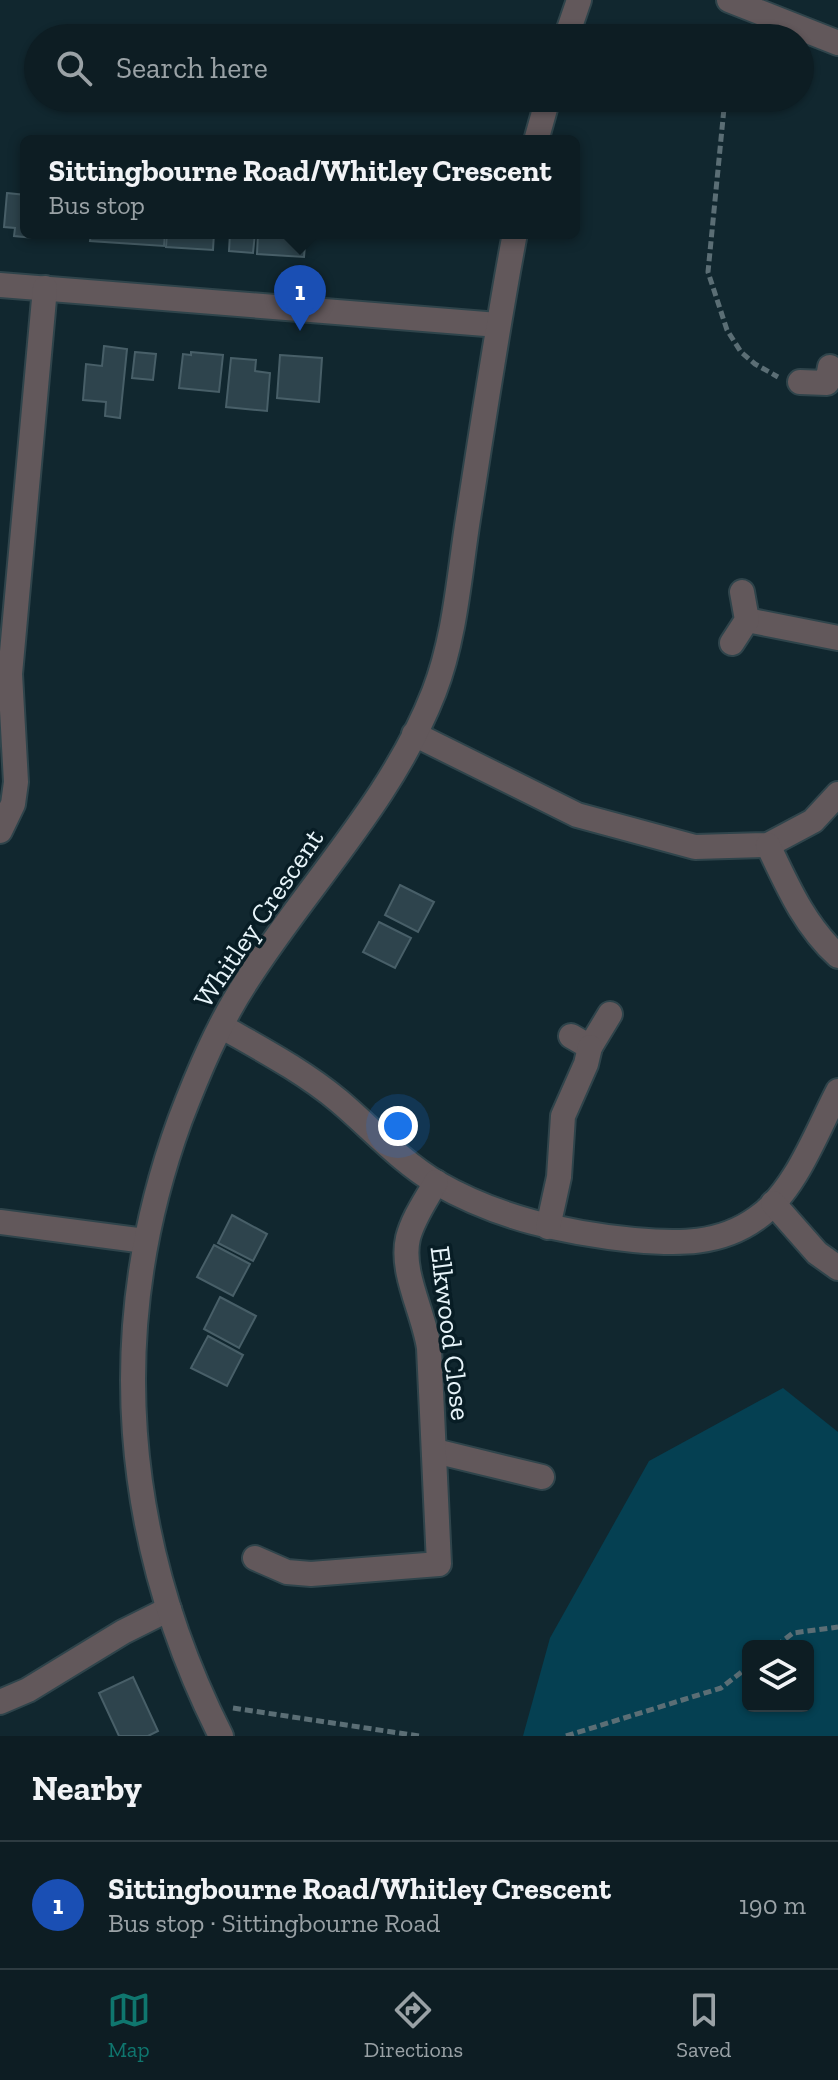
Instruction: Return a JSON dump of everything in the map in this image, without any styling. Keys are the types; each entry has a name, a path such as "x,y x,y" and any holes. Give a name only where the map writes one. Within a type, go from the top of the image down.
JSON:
{"street":[{"path":"571,24 579,0"},
{"path":"729,0 790,24"},
{"path":"814,34 838,43"},
{"path":"538,135 544,112"},
{"name":"Whitley Crescent","path":"221,1736 205,1704 169,1609 146,1524 136,1448 133,1371 136,1308 145,1241 171,1145 221,1026 258,964 367,810 414,734 434,693 452,625 514,239"},
{"path":"0,285 498,325"},
{"path":"0,831 13,804 16,782 5,674 45,288"},
{"path":"800,382 832,379"},
{"path":"732,643 747,620 742,592"},
{"path":"747,620 838,638"},
{"path":"414,734 577,815 695,847 768,845 813,821 838,794"},
{"path":"768,845 798,906 838,956"},
{"path":"548,1227 559,1177 563,1116 581,1042 610,1014"},
{"path":"221,1026 306,1076 436,1182 510,1216 596,1236 660,1242 716,1239 758,1218 793,1177 838,1091"},
{"name":"Elkwood Close","path":"255,1558 287,1572 311,1574 439,1564 426,1324 406,1259 414,1222 436,1182"},
{"path":"773,1203 817,1253 838,1268"},
{"path":"0,1222 145,1241"},
{"name":"Elkwood Close","path":"435,1451 542,1477"},
{"path":"0,1702 28,1690 123,1632 169,1609"}],"path":[{"path":"724,112 708,272 727,330 741,352 782,379 800,382"},
{"path":"784,1640 793,1633 838,1627"},
{"path":"566,1736 721,1688 742,1672"},
{"path":"205,1704 419,1736"}],"shaded area":[{"path":"783,1388 838,1432 838,1736 523,1736 550,1638 649,1461"}],"building":[{"path":"7,193 20,194 20,237 14,236 15,228 4,227"},
{"path":"90,239 165,239 164,246"},
{"path":"167,239 214,239 213,250 166,247"},
{"path":"230,239 254,239 253,253 229,251"},
{"path":"258,239 306,239 304,257 257,254"},
{"path":"104,346 127,349 120,418 105,416 106,402 83,400 86,364 102,366"},
{"path":"135,352 156,354 153,380 132,378"},
{"path":"191,352 223,355 219,392 179,388 183,354 191,355"},
{"path":"280,355 322,358 319,402 277,398"},
{"path":"231,358 256,360 255,371 270,373 267,411 226,407"},
{"path":"400,885 434,902 418,932 385,915"},
{"path":"379,922 411,938 395,968 363,952"},
{"path":"232,1215 267,1234 253,1261 218,1243"},
{"path":"214,1245 250,1264 233,1296 197,1277"},
{"path":"220,1297 256,1316 239,1348 204,1329"},
{"path":"208,1336 243,1355 227,1386 191,1368"},
{"path":"133,1677 158,1731 148,1736 119,1736 99,1693"}],"place":[{"name":"Sittingbourne Road/Whitley Crescent","path":"300,331"}]}
